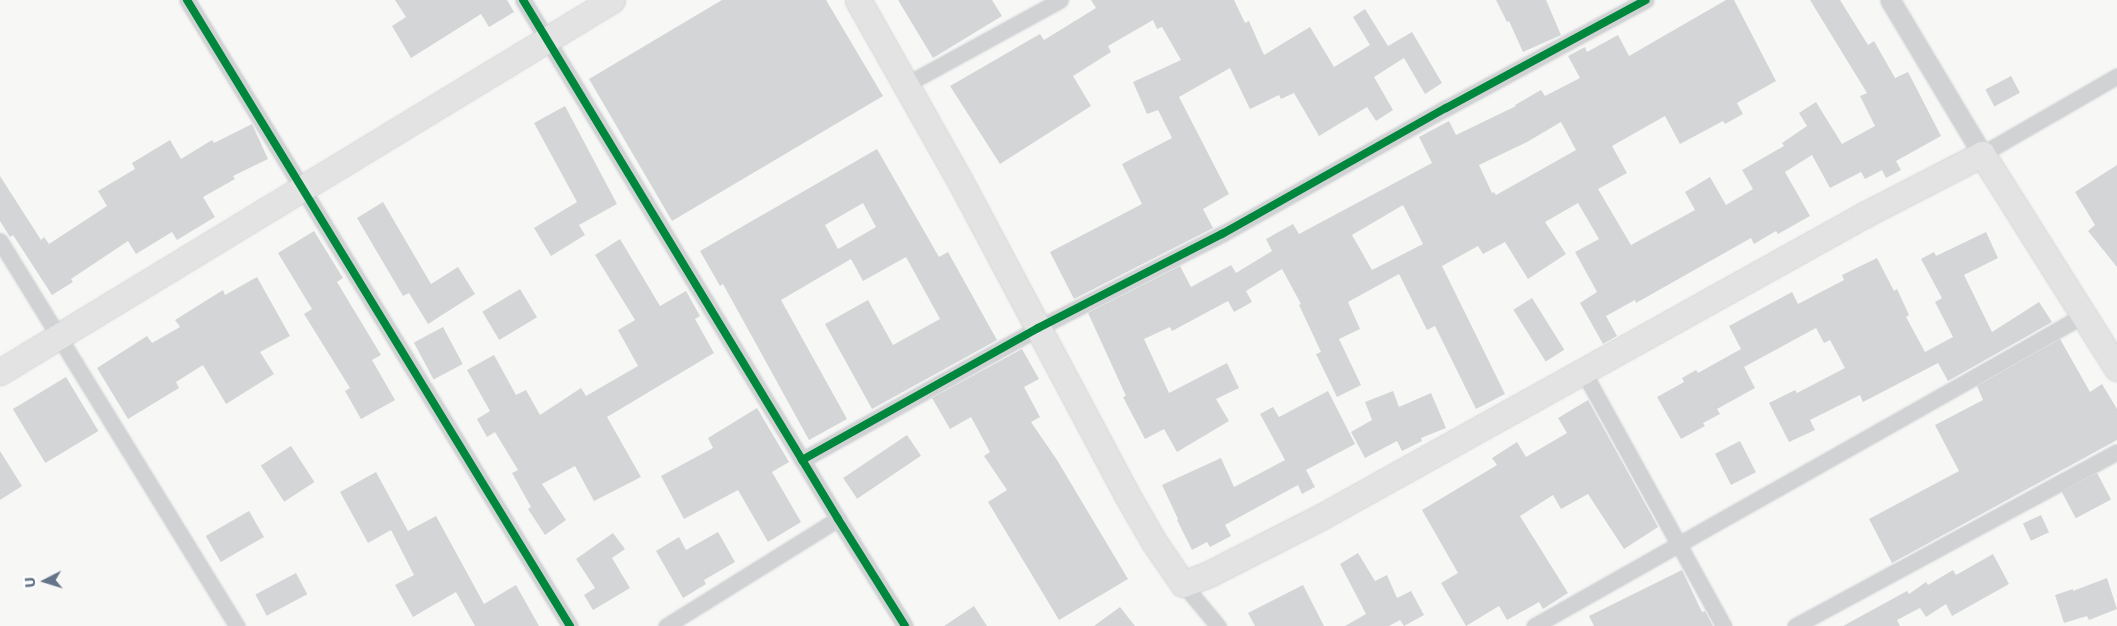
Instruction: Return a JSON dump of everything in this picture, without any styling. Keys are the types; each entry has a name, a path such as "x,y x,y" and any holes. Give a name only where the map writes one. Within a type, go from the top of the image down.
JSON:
{"highway":[{"path":"0,372 612,0"},
{"path":"858,0 959,179 1139,517 1183,584 1209,574 1319,518 1864,216 1982,154 2117,368"}],"street":[{"path":"187,0 304,188 570,626"},
{"path":"523,0 905,626"},
{"path":"905,85 1060,0"},
{"path":"802,460 1038,328 1222,234 1446,108 1646,0"},
{"path":"1890,0 1982,154 2117,76"},
{"path":"0,240 237,626"},
{"path":"1534,626 1681,545 2084,315"},
{"path":"1583,371 1681,545 1724,626"},
{"path":"1795,626 2117,452"},
{"path":"666,626 838,519"},
{"path":"1183,584 1218,626"}],"building":[{"path":"395,0 507,0 514,12 489,27 481,14 411,58 392,26 406,17"},
{"path":"722,0 826,0 883,96 672,221 589,79"},
{"path":"898,0 992,0 1002,16 933,58"},
{"path":"1091,0 1234,0 1245,23 1249,21 1264,55 1310,27 1334,67 1370,45 1353,17 1365,9 1388,46 1412,32 1442,83 1425,94 1404,58 1374,77 1393,110 1376,121 1367,107 1319,136 1294,93 1281,99 1279,95 1250,109 1230,68 1179,97 1229,194 1203,209 1213,228 1074,299 1050,252 1142,204 1122,164 1172,138 1158,110 1147,114 1133,82 1181,60 1162,27 1157,29 1153,20 1108,46 1111,52 1073,76 1091,106 1000,164 950,86 1040,34 1044,40 1096,8"},
{"path":"1496,0 1546,0 1561,35 1523,52 1509,21 1507,22"},
{"path":"1726,0 1734,0 1776,81 1737,103 1743,114 1725,124 1723,121 1680,144 1665,116 1612,146 1627,173 1598,189 1631,245 1695,210 1685,192 1710,177 1726,205 1753,189 1742,170 1784,146 1782,143 1807,126 1799,113 1816,102 1842,144 1875,126 1860,96 1867,93 1810,0 1840,0 1868,45 1874,41 1895,78 1908,72 1941,136 1896,161 1901,170 1886,178 1882,170 1865,179 1861,172 1830,188 1812,155 1785,172 1810,216 1778,234 1776,231 1754,244 1751,238 1636,303 1635,300 1606,316 1617,336 1603,344 1580,303 1597,292 1575,252 1599,239 1578,203 1545,222 1566,254 1528,279 1505,242 1483,254 1478,246 1442,266 1505,394 1476,409 1435,326 1427,330 1399,274 1348,302 1360,329 1339,339 1361,385 1337,397 1316,354 1321,352 1299,305 1301,304 1282,269 1246,291 1252,302 1234,312 1228,301 1172,331 1170,327 1144,339 1169,393 1227,363 1239,388 1216,399 1229,421 1177,452 1164,429 1145,439 1123,397 1126,396 1088,313 1180,266 1191,287 1231,265 1236,273 1272,251 1266,239 1293,224 1299,234 1432,163 1419,137 1449,121 1456,135 1516,106 1541,90 1545,96 1580,78 1568,56 1585,47 1587,52 1618,35 1629,56","holes":["1561,122 1576,150 1496,195 1494,192 1492,193 1479,165 1527,142","1403,205 1423,244 1372,270 1352,235"]},
{"path":"2011,76 2020,93 1994,106 1985,90"},
{"path":"565,106 617,204 579,225 585,235 551,256 534,228 577,202 534,123"},
{"path":"252,124 268,159 233,176 235,179 203,197 215,217 177,240 172,232 136,254 128,241 71,279 73,282 52,295 13,235 10,237 0,221 0,176 41,240 44,237 49,244 107,206 98,191 135,169 132,163 170,140 181,159 212,140 214,143"},
{"path":"877,149 939,257 948,252 997,340 872,409 825,324 868,300 893,345 940,319 906,257 863,281 851,259 781,300 847,419 809,440 723,284 720,286 700,251","holes":["863,203 876,227 838,249 825,225"]},
{"path":"2117,165 2117,267 2088,231 2095,225 2075,192"},
{"path":"383,202 431,284 458,267 475,294 428,324 409,293 403,296 357,218"},
{"path":"314,231 343,278 337,282 381,355 372,360 395,400 361,419 345,391 350,388 304,314 312,309 278,253"},
{"path":"1986,232 1998,258 1964,275 1992,332 2039,302 2052,322 1948,381 1938,363 1863,402 1860,395 1810,420 1815,430 1789,442 1769,403 1795,390 1797,393 1845,368 1830,340 1824,343 1816,328 1744,367 1755,388 1717,409 1720,414 1703,423 1705,426 1681,439 1657,397 1684,382 1682,378 1696,370 1698,373 1741,349 1729,326 1792,292 1798,304 1844,280 1842,275 1877,258 1894,291 1897,289 1909,315 1906,317 1925,352 1953,337 1935,302 1942,298 1921,259 1934,252 1936,256"},
{"path":"620,239 660,306 686,291 700,316 695,319 714,353 607,417 641,477 594,501 575,466 542,484 566,520 545,535 528,509 531,507 512,473 518,470 495,432 487,437 477,419 490,411 467,370 494,355 516,395 526,390 540,415 581,388 586,396 638,366 618,330 635,320 595,255"},
{"path":"257,277 290,336 260,352 274,374 226,404 203,365 176,382 179,388 128,419 97,368 147,336 152,343 180,327 175,320 223,290 225,295"},
{"path":"520,289 537,317 499,340 482,312"},
{"path":"1532,298 1564,350 1546,361 1513,310"},
{"path":"443,327 463,364 434,380 414,342"},
{"path":"2060,339 2090,392 2102,384 2117,409 2117,440 1892,563 1869,519 1959,471 1935,425 1983,400 1977,386"},
{"path":"1022,349 1039,379 1024,387 1040,417 1031,422 1057,460 1128,579 1059,620 988,502 1007,490 984,456 990,452 971,417 950,429 932,398"},
{"path":"66,377 98,431 45,463 13,409"},
{"path":"1328,391 1355,444 1306,470 1315,487 1302,494 1298,485 1225,525 1231,536 1210,547 1207,542 1192,550 1162,485 1221,458 1234,487 1285,460 1260,414 1273,407 1279,417"},
{"path":"1393,391 1399,407 1431,393 1446,428 1421,438 1422,441 1402,451 1397,441 1365,458 1351,432 1372,420 1365,402"},
{"path":"1588,400 1658,527 1624,549 1588,494 1561,509 1553,495 1520,516 1568,593 1543,609 1539,602 1507,620 1499,606 1466,626 1441,583 1458,573 1422,510 1497,465 1492,458 1517,442 1526,457 1567,433 1558,418"},
{"path":"757,408 789,462 772,472 801,522 768,542 738,490 684,519 661,476 713,448 708,438"},
{"path":"907,435 921,456 857,499 843,478"},
{"path":"1740,441 1756,472 1731,485 1715,454"},
{"path":"291,446 314,482 284,502 261,466"},
{"path":"0,451 22,486 0,500"},
{"path":"376,472 408,531 436,516 484,604 516,585 539,626 475,626 456,592 413,617 395,585 414,575 391,530 368,543 340,492"},
{"path":"2097,473 2111,499 2076,518 2062,492"},
{"path":"249,511 264,537 221,562 206,536"},
{"path":"2041,515 2049,532 2031,541 2023,523"},
{"path":"718,532 735,562 704,580 706,584 683,598 656,551 679,537 686,550"},
{"path":"613,533 625,549 612,558 630,588 593,610 584,595 595,588 576,559"},
{"path":"1358,553 1375,581 1387,575 1397,598 1411,591 1424,615 1404,626 1400,620 1389,626 1345,626 1366,614 1340,564"},
{"path":"1993,554 2009,584 1952,616 1946,604 1926,617 1920,608 1897,620 1900,626 1843,626 1907,591 1909,594 1926,582 1928,585 1953,570 1956,575"},
{"path":"1682,570 1702,612 1705,611 1713,626 1594,626 1589,616"},
{"path":"296,573 307,594 267,616 255,595"},
{"path":"2107,578 2117,609 2089,620 2087,616 2064,623 2055,595 2073,589 2073,591"},
{"path":"1303,585 1324,626 1255,626 1248,613"},
{"path":"974,606 987,626 944,626"},
{"path":"1120,607 1135,626 1094,626"}],"cycle path":[{"path":"187,0 570,626"},
{"path":"523,0 905,626"},
{"path":"802,460 1038,328 1222,234 1446,108 1646,0"}]}
